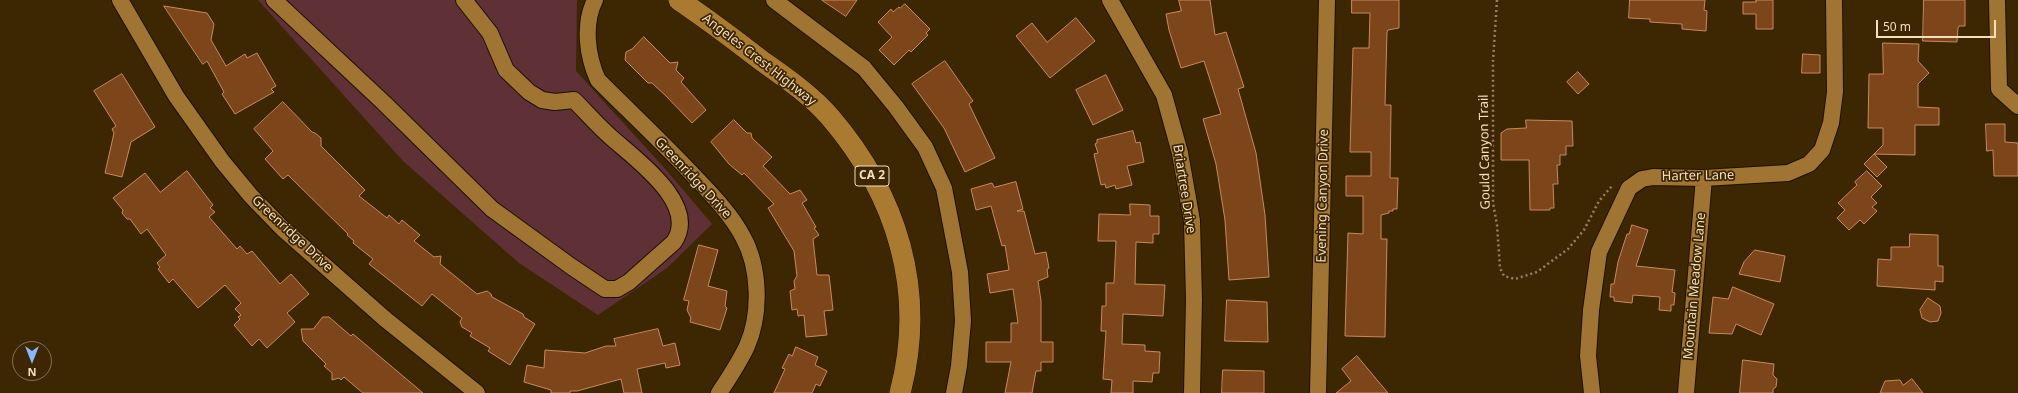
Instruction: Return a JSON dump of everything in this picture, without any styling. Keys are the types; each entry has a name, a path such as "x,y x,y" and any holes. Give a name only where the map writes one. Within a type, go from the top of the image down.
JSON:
{"main road":[{"name":"Angeles Crest Highway","path":"679,0 801,90 829,116 857,153 878,187 898,236 909,289 909,346 900,393"}],"street":[{"name":"Greenridge Drive","path":"120,0 176,96 222,160 251,196 283,229 380,314 477,393"},
{"path":"274,0 384,103 492,209 605,289 617,289 629,282 674,242 679,234 681,225 679,212 660,182 637,158 592,120 574,100 555,102 542,100 529,92 506,70 490,33 464,0"},
{"name":"Greenridge Drive","path":"595,0 589,21 588,41 592,68 598,80 677,158 724,208 744,237 750,254 755,274 756,289 754,317 747,344 734,370 719,393"},
{"path":"774,0 864,68 896,107 925,147 940,181 951,222 960,272 963,321 959,366 954,393"},
{"name":"Evening Canyon Drive","path":"1318,393 1328,0"},
{"name":"Harter Lane","path":"1629,188 1642,179 1653,177 1704,178 1788,173 1809,164 1822,150 1831,123 1835,92 1834,0"},
{"path":"1997,0 1999,89 2018,106"},
{"name":"Briartree Drive","path":"1113,1 1164,95 1180,153 1192,221 1194,300 1192,393"},
{"name":"Mountain Meadow Lane","path":"1686,393 1704,178"},
{"path":"1592,393 1588,356 1591,310 1599,252 1629,188"}],"path":[{"name":"Gould Canyon Trail","path":"1497,0 1494,54 1493,203 1497,225 1500,268 1504,276 1510,279 1523,277 1537,272 1548,265 1577,239 1608,189 1613,184 1629,188"}],"shaded area":[{"path":"258,0 577,0 576,71 668,172 712,224 667,268 598,315 519,263 403,161"}],"building":[{"path":"822,0 857,0 846,16"},
{"path":"1179,0 1210,0 1215,35 1226,32 1244,87 1238,89 1256,153 1265,215 1269,277 1229,280 1225,220 1216,164 1203,119 1221,114 1204,61 1181,68 1169,30 1166,14 1181,11"},
{"path":"1352,0 1399,0 1399,28 1388,30 1387,32 1385,105 1391,105 1390,178 1398,178 1397,209 1393,209 1393,211 1389,211 1389,213 1381,215 1381,239 1387,239 1385,337 1345,336 1348,233 1363,234 1363,196 1346,196 1346,176 1371,176 1371,152 1350,152 1353,48 1369,48 1370,13 1352,13"},
{"path":"1630,0 1705,0 1704,10 1707,11 1706,31 1682,29 1682,24 1650,22 1650,19 1629,18"},
{"path":"1756,0 1773,0 1773,29 1756,29 1756,14 1743,14 1743,2 1756,2"},
{"path":"1924,0 1965,0 1965,26 1959,26 1958,28 1957,42 1923,41"},
{"path":"905,4 930,29 926,33 928,35 911,52 909,50 894,65 879,50 892,37 878,22 891,9 893,12"},
{"path":"164,6 207,13 214,24 211,40 226,66 245,54 247,58 257,53 276,86 271,89 274,92 235,114 222,94 224,92 207,61 203,64"},
{"path":"1076,18 1095,41 1050,78 1016,36 1032,23 1047,42"},
{"path":"644,37 670,63 678,62 676,70 684,78 681,82 706,110 692,123 666,96 652,83 648,83 625,60 626,52 632,49"},
{"path":"1883,43 1919,44 1918,61 1929,73 1918,84 1918,107 1939,108 1939,125 1915,125 1915,155 1874,154 1883,145 1883,128 1868,128 1869,74 1883,74"},
{"path":"1803,54 1820,55 1820,73 1802,73"},
{"path":"945,61 973,101 969,104 995,158 965,172 944,128 912,84"},
{"path":"1578,72 1589,84 1578,94 1567,82"},
{"path":"122,74 155,127 131,142 122,177 105,173 114,133 112,129 116,126 94,91"},
{"path":"1106,75 1123,110 1093,125 1076,90"},
{"path":"283,102 312,132 321,138 321,146 365,190 359,196 387,218 389,215 399,224 402,220 420,235 414,241 434,257 441,256 440,264 477,294 487,291 492,297 523,314 524,317 535,324 510,365 488,351 490,348 470,336 472,333 462,327 460,322 462,318 432,294 422,306 369,264 373,259 353,243 354,241 347,235 348,234 288,175 283,179 265,159 273,151 254,129"},
{"path":"734,120 747,133 751,133 752,138 772,157 763,166 790,194 800,190 807,200 802,203 819,235 813,239 817,275 829,275 833,310 824,311 827,335 806,337 804,315 798,316 797,309 792,310 790,291 795,289 794,281 797,276 794,251 768,208 774,204 744,173 742,175 729,164 711,142"},
{"path":"1526,120 1572,121 1573,146 1566,146 1566,155 1560,155 1560,165 1557,165 1558,184 1553,184 1554,208 1550,208 1550,210 1530,210 1529,160 1501,160 1501,133 1507,129 1526,128"},
{"path":"1986,124 2005,124 2005,142 2018,143 2018,176 1994,176 1993,150 1987,151"},
{"path":"1133,131 1136,143 1140,142 1144,162 1127,166 1132,185 1116,189 1115,185 1106,188 1105,184 1101,185 1094,154 1098,153 1095,144 1097,143 1097,140"},
{"path":"1874,154 1887,167 1877,177 1864,164"},
{"path":"187,171 213,205 210,208 215,212 209,217 237,249 240,246 247,254 252,251 280,284 291,274 309,294 287,313 295,322 267,348 259,339 252,346 234,325 240,319 238,317 241,315 235,309 241,303 225,285 198,308 173,279 169,283 158,269 160,267 157,263 166,255 147,229 141,234 130,219 127,219 122,213 123,210 113,198 145,173 160,192"},
{"path":"1867,171 1882,186 1871,197 1877,203 1872,207 1877,211 1864,224 1860,220 1849,230 1837,218 1845,210 1838,203 1857,185 1855,182"},
{"path":"1016,182 1023,209 1017,211 1024,211 1035,254 1046,252 1049,268 1047,269 1048,277 1038,281 1041,301 1041,342 1053,342 1053,362 1041,362 1041,371 1036,371 1032,393 1005,393 1011,362 986,362 986,342 1011,342 1011,323 1018,323 1013,289 990,293 987,274 1009,270 1005,245 1002,246 991,206 976,210 971,189 992,183 994,187"},
{"path":"1130,204 1150,205 1150,216 1159,216 1159,234 1153,234 1153,243 1136,242 1135,284 1165,285 1163,316 1123,314 1122,344 1145,345 1145,351 1160,352 1159,373 1153,373 1152,382 1133,381 1133,393 1111,393 1112,380 1103,379 1106,331 1101,331 1102,306 1106,306 1106,283 1114,283 1116,241 1098,241 1099,214 1130,215"},
{"path":"1632,225 1648,230 1636,266 1675,270 1672,292 1675,293 1674,305 1671,305 1671,311 1659,310 1660,297 1633,295 1632,303 1614,301 1614,297 1610,297 1611,284 1614,284 1618,262 1627,234 1629,234"},
{"path":"1910,234 1938,235 1938,266 1943,266 1943,282 1935,281 1935,290 1877,286 1878,259 1891,260 1891,247 1909,247"},
{"path":"699,245 718,250 708,286 727,291 725,306 727,308 720,330 690,322 691,318 687,310 689,301 684,300"},
{"path":"1755,250 1785,256 1780,282 1739,274 1744,262"},
{"path":"1733,287 1774,304 1761,335 1736,324 1732,334 1709,333 1713,297 1728,299"},
{"path":"1928,298 1940,306 1941,313 1938,321 1930,322 1922,318 1920,310"},
{"path":"1227,300 1267,302 1268,342 1225,341"},
{"path":"323,317 329,317 351,336 353,334 423,393 363,393 344,377 341,380 339,378 332,380 332,373 324,366 326,364 303,341 301,329 313,329"},
{"path":"658,329 663,346 675,343 680,365 666,368 665,363 637,369 642,393 624,393 621,379 577,391 570,391 570,393 551,393 551,390 524,382 527,365 544,368 545,350 585,353 606,346 616,346 614,339"},
{"path":"796,347 818,357 815,365 827,371 820,386 816,384 812,393 774,393 785,369 782,368 789,354 792,356"},
{"path":"1357,356 1388,393 1336,393 1351,381 1342,369"},
{"path":"1743,360 1774,364 1773,375 1777,379 1776,387 1773,389 1773,393 1740,393"},
{"path":"1223,370 1264,371 1264,393 1222,393"},
{"path":"1912,379 1923,393 1880,393 1885,381 1900,380 1903,385"}]}
